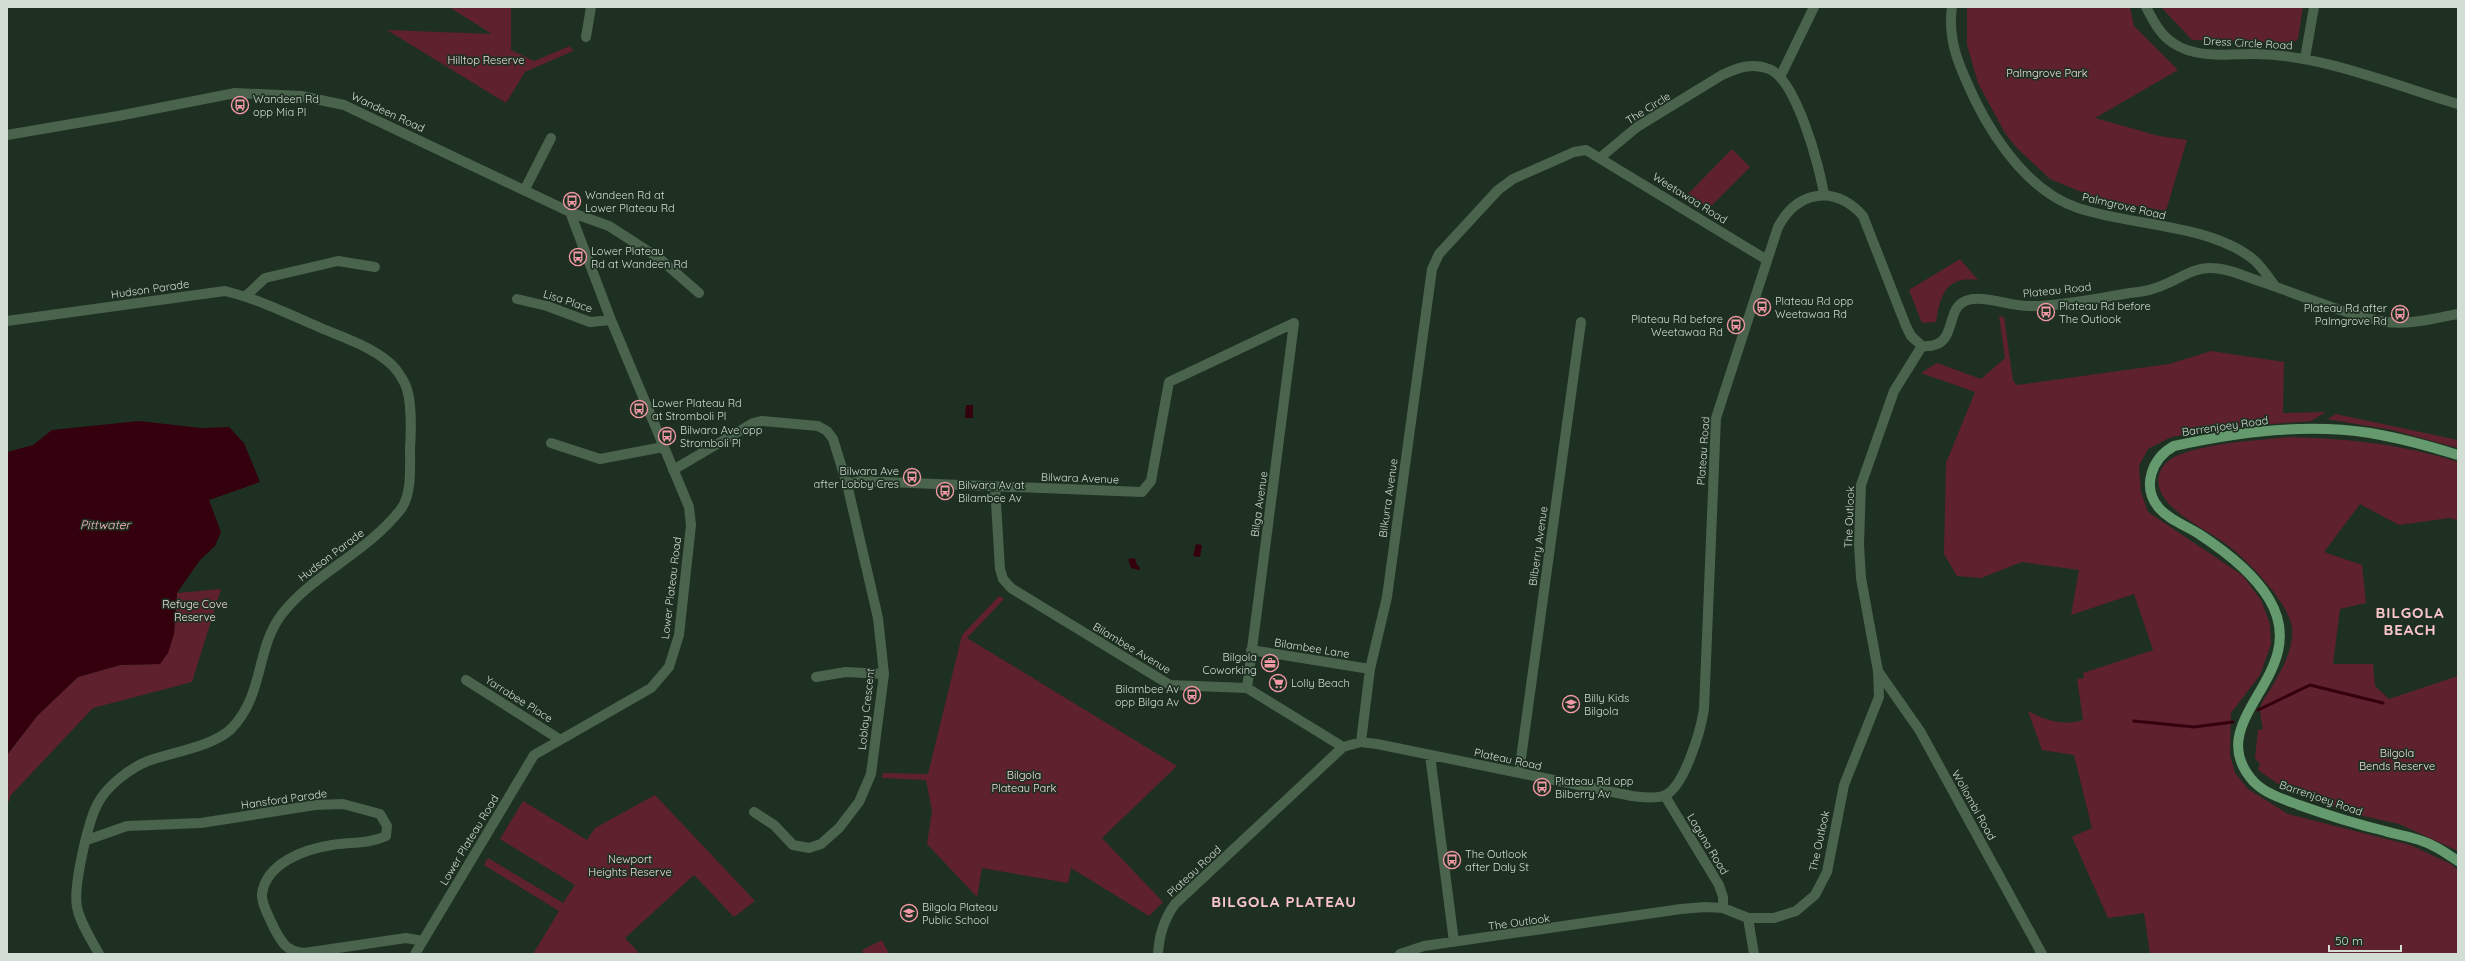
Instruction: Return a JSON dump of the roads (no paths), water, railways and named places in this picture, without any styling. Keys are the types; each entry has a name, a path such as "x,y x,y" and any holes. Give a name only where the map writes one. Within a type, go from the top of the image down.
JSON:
{"main road":[{"name":"Barrenjoey Road","path":"2458,455 2425,445 2368,432 2304,430 2258,432 2174,446 2163,452 2156,460 2150,480 2152,494 2160,508 2236,561 2263,590 2277,616 2281,635 2276,663 2245,716 2238,737 2241,759 2251,778 2261,788 2277,797 2327,814 2422,841 2438,848 2458,861"}],"street":[{"path":"586,37 591,7"},
{"path":"1780,77 1814,7"},
{"name":"Palmgrove Road","path":"1952,7 1951,34 1955,59 1993,132 2035,184 2078,208 2204,237 2227,244 2255,260 2275,286"},
{"name":"Dress Circle Road","path":"2146,7 2155,24 2173,44 2201,54 2266,54 2305,58 2458,104"},
{"path":"2305,58 2314,7"},
{"name":"The Circle","path":"1601,157 1637,127 1736,68 1754,65 1770,69 1788,85 1795,100 1822,177 1824,195"},
{"name":"Wandeen Road","path":"7,135 118,116 235,93 300,96 344,105 570,212 609,226 635,241 660,259 699,293"},
{"path":"525,190 551,138"},
{"name":"Bilkurra Avenue","path":"1361,742 1370,669 1387,597 1432,270 1438,257 1498,190 1512,179 1581,150 1586,150 1601,157"},
{"name":"Weetawaa Road","path":"1601,157 1768,260"},
{"name":"Plateau Road","path":"1158,954 1162,927 1167,914 1342,747 1361,742 1632,796 1650,798 1665,796 1683,774 1700,734 1704,709 1716,418 1784,216 1796,204 1810,198 1824,195 1840,198 1852,204 1863,216 1906,326 1911,336 1922,346 1938,345 1944,340 1949,332 1956,309 1965,301 1975,298 2032,306 2144,292 2166,284 2189,272 2210,268 2230,271 2330,306 2386,322 2404,323 2458,314"},
{"name":"Lower Plateau Road","path":"415,954 534,755 559,739 651,688 668,667 679,635 691,525 689,507 662,447 570,212"},
{"path":"246,296 265,278 338,261 375,267"},
{"name":"Hudson Parade","path":"7,321 225,291 246,296 365,347 391,365 406,385 409,410 409,482 403,506 365,547 299,595 281,616 268,639 253,696 230,730 212,740 147,762 128,772 98,803 75,890 77,908 98,954"},
{"name":"Lisa Place","path":"517,298 547,306 590,322 611,320"},
{"name":"Bilberry Avenue","path":"1519,773 1581,322"},
{"name":"Bilwara Avenue","path":"847,484 861,480 1142,492 1151,480 1169,382 1294,323"},
{"name":"Bilga Avenue","path":"1247,688 1294,323"},
{"name":"The Outlook","path":"1400,954 1424,946 1681,909 1705,907 1724,908 1748,918 1774,918 1796,911 1816,895 1827,872 1844,785 1879,697 1878,671 1861,578 1859,545 1861,485 1894,391 1922,346"},
{"path":"673,470 753,423 762,421 818,426 827,431 833,440 847,484"},
{"path":"551,443 600,459 662,447"},
{"name":"Loblay Crescent","path":"754,812 774,825 793,845 809,848 821,844 838,828 858,802 871,774 884,674 878,618 847,484"},
{"name":"Bilambee Avenue","path":"995,486 1000,570 1003,579 1011,588 1170,685 1247,688 1342,747"},
{"name":"Bilambee Lane","path":"1251,650 1370,669"},
{"name":"Wollombi Road","path":"1878,671 1920,731 2042,954"},
{"path":"816,677 846,672 884,674"},
{"name":"Yarrabee Place","path":"466,680 559,739"},
{"path":"1430,755 1454,942"},
{"name":"Laguna Road","path":"1665,796 1719,885 1723,897 1724,908"},
{"name":"Hansford Parade","path":"87,840 128,826 201,823 315,805 343,804 368,810 380,814 387,826 386,836 376,840 331,845 304,852 278,866 265,880 262,895 271,921 284,947 294,952 304,954 406,938 423,941"},
{"path":"1748,918 1754,954"}],"water":[{"path":"966,405 973,405 973,418 965,418"},
{"name":"Pittwater","path":"139,421 201,428 229,427 244,443 260,482 209,500 221,532 215,546 200,560 177,593 174,634 168,653 160,664 120,665 78,677 37,716 7,755 7,452 33,445 52,430"},
{"path":"1196,544 1202,545 1200,557 1193,556"},
{"path":"1135,558 1140,570 1131,568 1128,559"}],"waterway":[{"path":"2258,710 2310,685 2383,703"},
{"path":"2134,721 2194,727 2233,722"}],"place":[{"name":"Wandeen Rd opp Mia Pl","path":"240,105"},
{"name":"Wandeen Rd at Lower Plateau Rd","path":"572,201"},
{"name":"Lower Plateau Rd at Wandeen Rd","path":"578,257"},
{"name":"Plateau Rd opp Weetawaa Rd","path":"1762,307"},
{"name":"Plateau Rd before The Outlook","path":"2046,312"},
{"name":"Plateau Rd after Palmgrove Rd","path":"2400,314"},
{"name":"Plateau Rd before Weetawaa Rd","path":"1736,325"},
{"name":"Lower Plateau Rd at Stromboli Pl","path":"639,409"},
{"name":"Bilwara Ave opp Stromboli Pl","path":"667,436"},
{"name":"Bilwara Ave after Lobby Cres","path":"912,477"},
{"name":"Bilwara Av at Bilambee Av","path":"945,491"},
{"name":"Bilgola Coworking","path":"1270,663"},
{"name":"Lolly Beach","path":"1278,683"},
{"name":"Bilambee Av opp Bilga Av","path":"1192,695"},
{"name":"Billy Kids Bilgola","path":"1571,704"},
{"name":"Plateau Rd opp Bilberry Av","path":"1542,787"},
{"name":"The Outlook after Daly St","path":"1452,860"},
{"name":"Bilgola Plateau Public School","path":"909,913"}],"district":[{"name":"BILGOLA BEACH","path":"2410,620"},
{"name":"BILGOLA PLATEAU","path":"1284,901"}],"park label":[{"name":"Hilltop Reserve","path":"486,60"},
{"name":"Palmgrove Park","path":"2047,73"},
{"name":"Refuge Cove Reserve","path":"195,610"},
{"name":"Bilgola Bends Reserve","path":"2397,759"},
{"name":"Bilgola Plateau Park","path":"1024,781"},
{"name":"Newport Heights Reserve","path":"630,865"}]}
